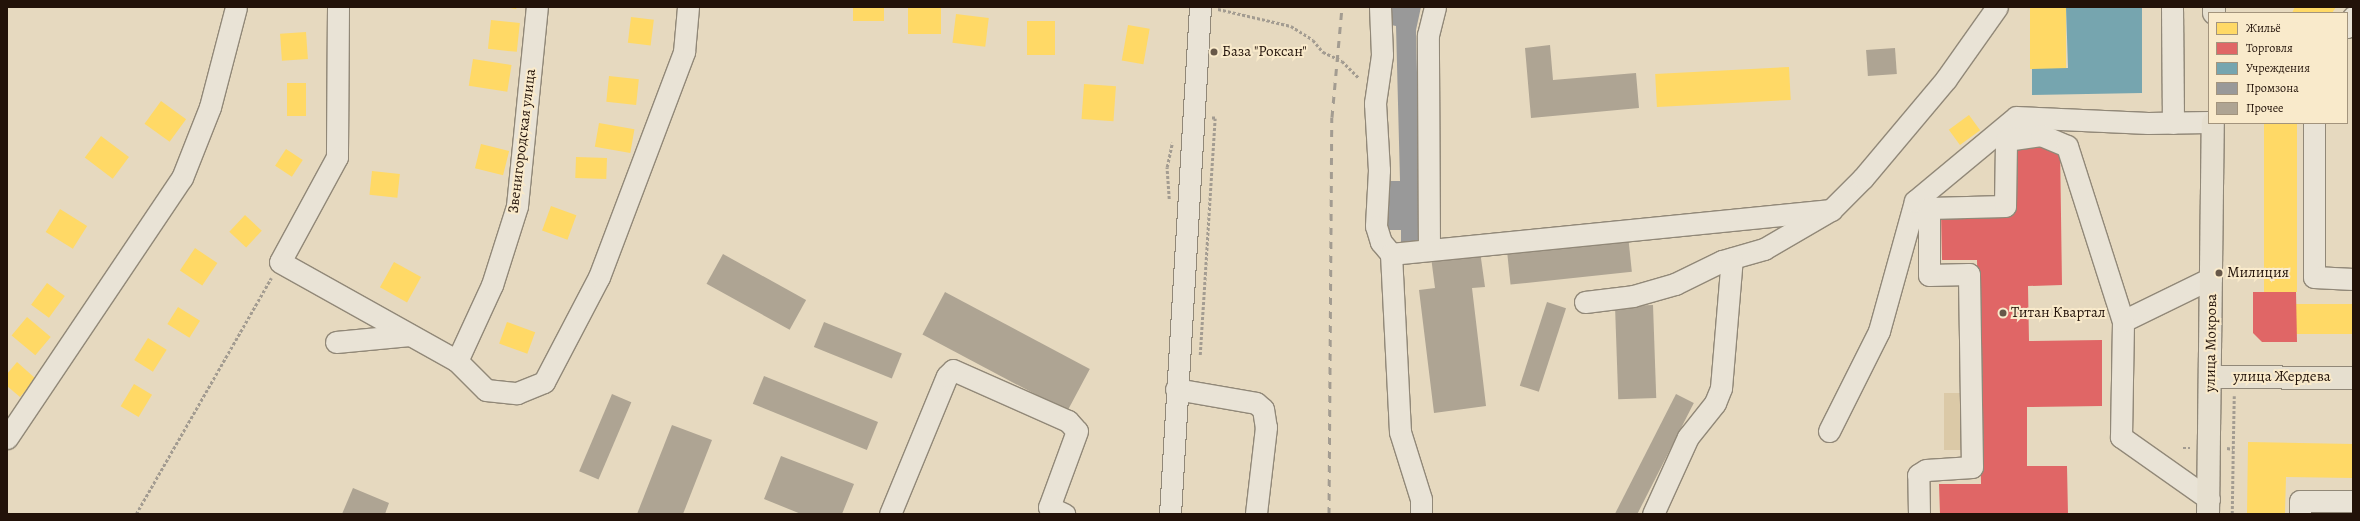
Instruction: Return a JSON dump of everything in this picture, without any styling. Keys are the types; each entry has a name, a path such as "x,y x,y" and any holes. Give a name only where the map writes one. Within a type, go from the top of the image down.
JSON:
{"main road":[{"name":"улица Мокрова","path":"2208,506 2213,124"},
{"name":"улица Жердева","path":"2210,377 2353,378"}],"street":[{"path":"7,438 182,178 210,107 236,7"},
{"path":"338,7 337,157 280,262 457,361 486,390 517,393 544,382 599,277 642,171 684,52 688,7"},
{"name":"Звенигородская улица","path":"457,361 492,285 517,206 537,7"},
{"path":"1380,7 1382,55 1377,90 1376,226 1381,242 1391,254 1400,432 1421,499 1421,514"},
{"path":"1429,249 1428,35 1435,7"},
{"path":"1585,302 1633,296 1675,284 1732,258 1764,249 1831,210 1864,178 1946,79 1997,7"},
{"path":"2172,7 2173,123"},
{"path":"1170,514 1176,389 1207,8"},
{"path":"1829,431 1879,331 1915,201 2016,117 2173,123 2208,122"},
{"path":"2314,124 2314,276 2353,279"},
{"path":"1919,514 1918,475 1926,470 1972,467 1968,274 1929,275 1929,208 2005,206 2006,140 2041,136 2067,146 2123,321 2121,437 2208,506"},
{"path":"1391,254 1831,210"},
{"path":"1653,514 1688,437 1714,403 1721,388 1732,258"},
{"path":"2123,321 2211,278"},
{"path":"336,342 410,335"},
{"path":"890,514 947,376 953,370 1068,420 1077,431 1053,512"},
{"path":"1176,389 1256,403 1263,409 1266,427 1256,514"},
{"path":"2300,514 2300,501 2353,501"}],"path":[{"path":"1207,8 1261,16 1291,26 1377,90"},
{"path":"136,514 280,262"},
{"path":"2232,514 2233,449"}],"shaded area":[{"path":"1944,393 1966,393 1966,450 1944,450"}],"building: Жильё":[{"path":"502,7 517,7 516,9"},
{"path":"853,7 884,7 884,21 853,21"},
{"path":"908,7 941,7 941,34 908,34"},
{"path":"2030,7 2066,7 2066,69 2030,69"},
{"path":"2295,7 2336,7 2333,12 2292,12"},
{"path":"956,14 989,18 985,47 952,43"},
{"path":"631,17 654,20 651,46 628,43"},
{"path":"491,20 520,23 517,52 488,49"},
{"path":"1027,21 1055,21 1055,55 1027,55"},
{"path":"1128,25 1150,29 1143,64 1122,60"},
{"path":"306,32 308,59 282,61 280,34"},
{"path":"473,59 512,65 507,92 469,86"},
{"path":"1789,67 1791,100 1657,107 1655,74"},
{"path":"609,76 639,79 636,105 606,102"},
{"path":"287,83 306,83 306,116 287,116"},
{"path":"1084,84 1116,86 1113,121 1082,119"},
{"path":"161,101 186,119 170,142 145,124"},
{"path":"1969,115 1980,130 1960,145 1949,130"},
{"path":"599,123 634,129 630,153 595,147"},
{"path":"2264,124 2297,124 2297,292 2264,292"},
{"path":"101,136 129,157 113,179 85,158"},
{"path":"481,144 509,151 503,175 475,168"},
{"path":"286,149 303,160 292,177 275,166"},
{"path":"576,157 607,158 606,179 575,178"},
{"path":"372,171 400,174 397,198 369,195"},
{"path":"551,206 576,215 567,240 542,230"},
{"path":"60,209 87,226 73,249 46,232"},
{"path":"245,215 262,231 246,248 229,232"},
{"path":"195,248 217,263 202,285 180,270"},
{"path":"394,262 421,277 407,302 380,287"},
{"path":"47,283 65,296 49,318 31,305"},
{"path":"2296,304 2353,304 2353,334 2296,334"},
{"path":"178,307 200,321 189,338 167,324"},
{"path":"27,317 51,337 35,355 12,335"},
{"path":"507,322 535,332 527,354 499,344"},
{"path":"148,338 167,350 153,372 134,360"},
{"path":"17,362 36,379 20,397 7,386 7,374"},
{"path":"134,384 152,395 139,417 121,406"},
{"path":"2248,442 2353,444 2353,478 2286,477 2285,514 2247,514"}],"building: Торговля":[{"name":"Титан Квартал","path":"2013,144 2060,144 2062,285 2028,286 2029,341 2102,340 2102,406 2027,407 2027,466 2067,466 2068,514 1940,514 1939,484 1981,484 1977,260 1942,260 1941,212 2014,211"},
{"path":"2253,292 2296,292 2297,342 2262,342 2253,333"}],"building: Учреждения":[{"path":"2066,7 2142,7 2142,93 2032,95 2032,69 2068,68"}],"building: Промзона":[{"path":"1386,7 1421,7 1416,30 1421,245 1401,246 1401,230 1383,230 1382,181 1400,181 1396,26 1382,23"}],"building: Прочее":[{"path":"1550,45 1553,80 1636,73 1639,108 1531,118 1525,48"},
{"path":"1895,48 1897,74 1868,76 1866,50"},
{"path":"1628,235 1632,272 1511,285 1507,248"},
{"path":"1480,251 1485,287 1472,288 1486,406 1434,413 1419,290 1435,288 1431,257"},
{"path":"723,254 806,300 790,330 707,284"},
{"path":"945,292 1090,369 1067,411 922,334"},
{"path":"1547,302 1566,308 1539,392 1520,386"},
{"path":"1653,305 1656,398 1618,399 1615,306"},
{"path":"824,322 902,353 892,379 814,347"},
{"path":"764,376 878,422 867,450 753,404"},
{"path":"612,394 631,402 599,480 579,471"},
{"path":"1676,394 1694,403 1637,514 1615,514"},
{"path":"672,425 712,440 683,514 637,514"},
{"path":"781,456 854,484 842,514 801,514 764,499"},
{"path":"353,488 389,503 385,514 342,514"}],"railway":[{"path":"1329,514 1332,117 1342,7"}],"place":[{"name":"База \"Роксан\"","path":"1214,52"},
{"name":"Милиция","path":"2219,273"},
{"name":"Титан Квартал","path":"2003,313"}]}
